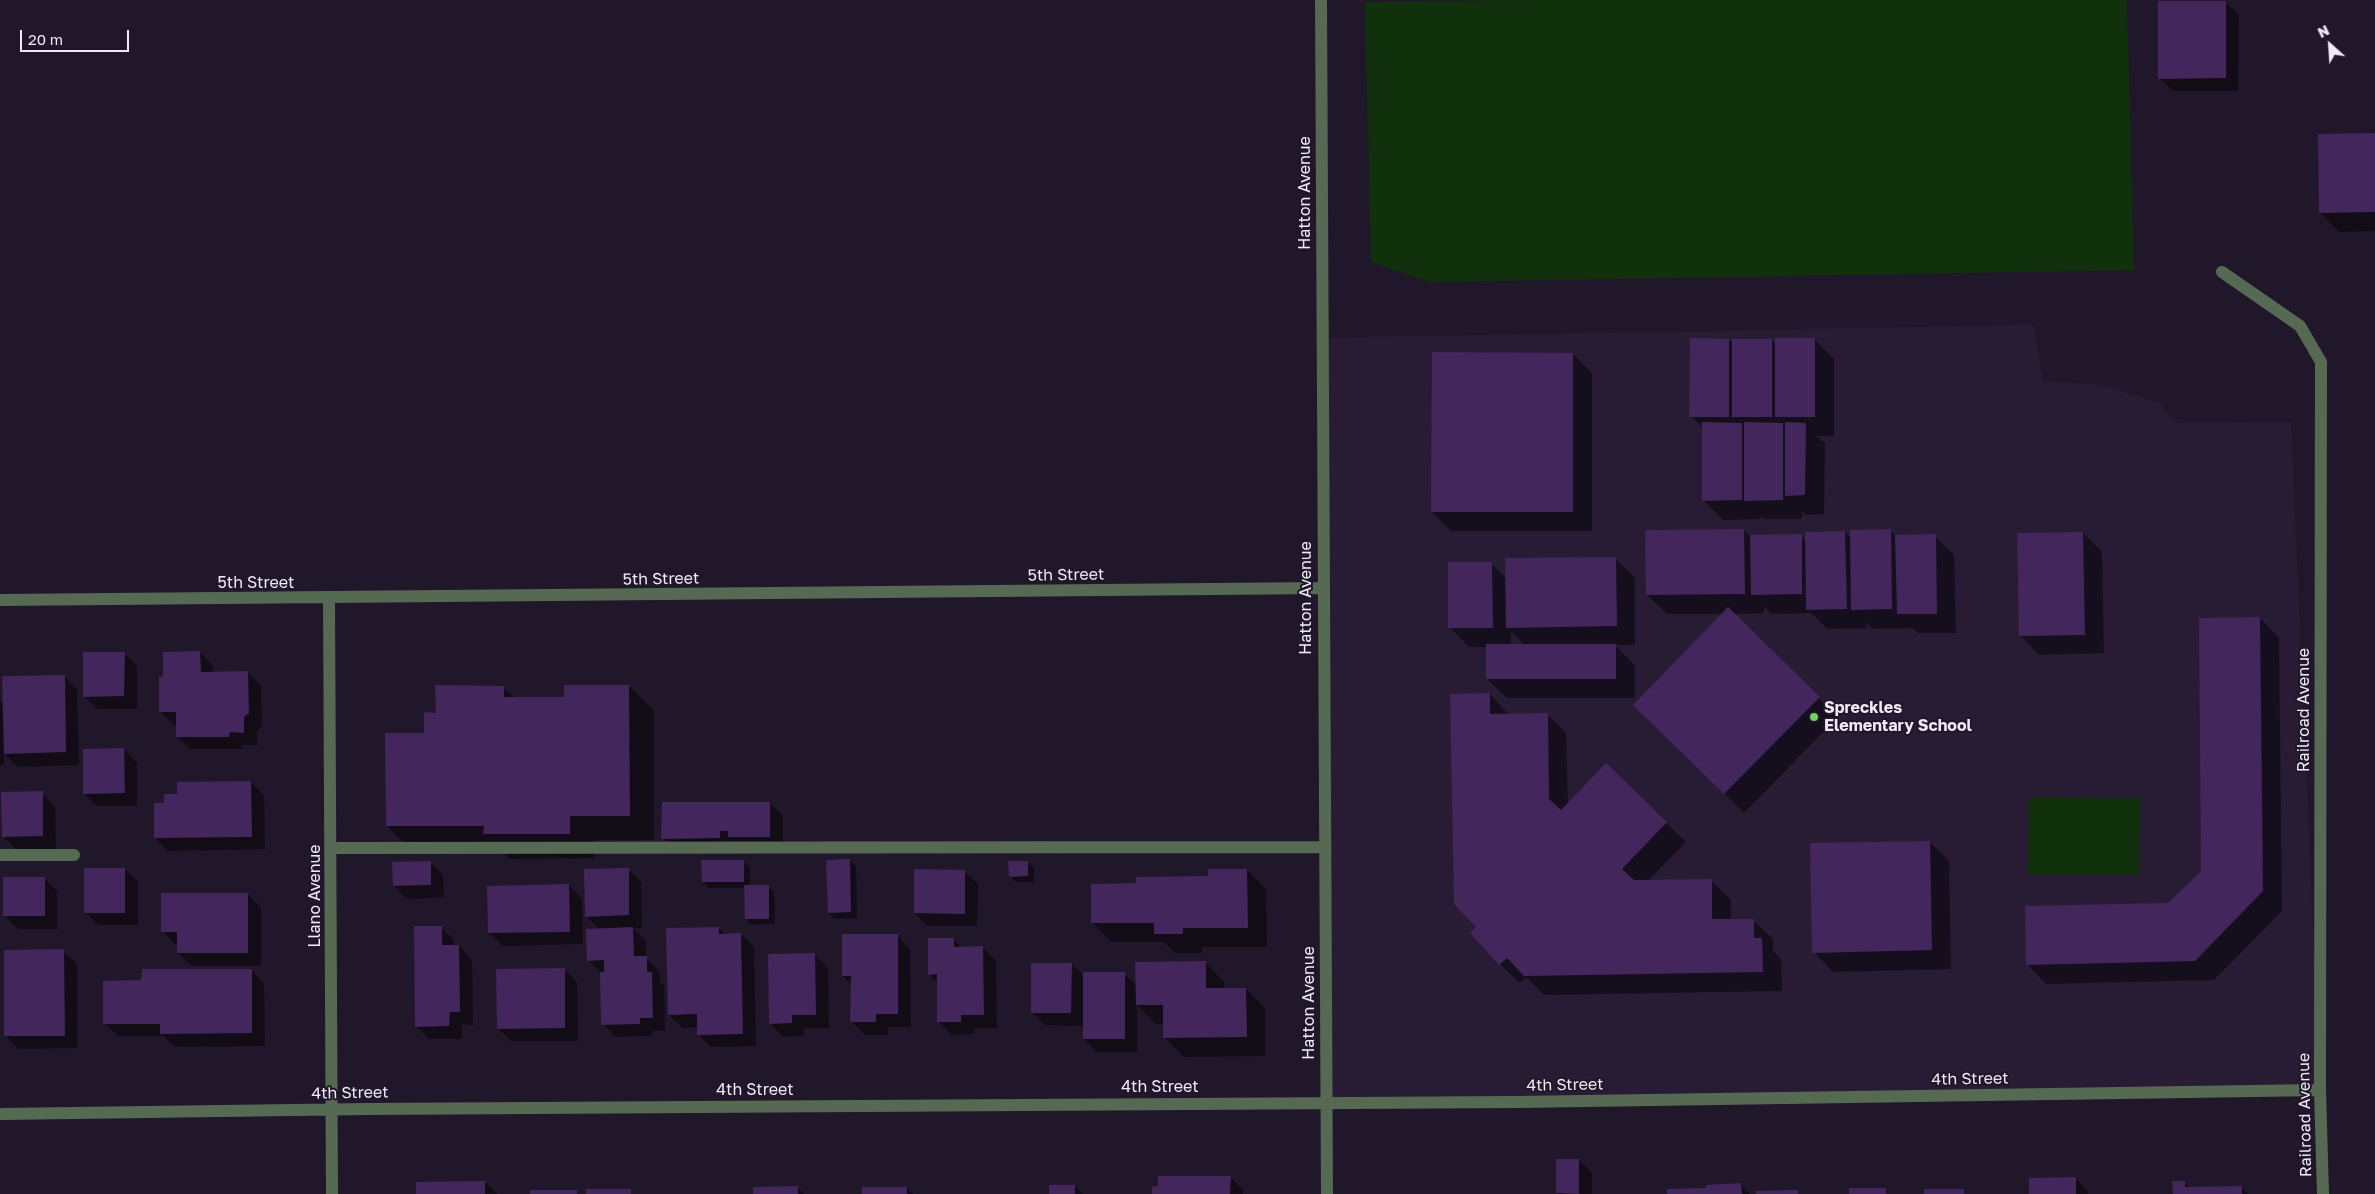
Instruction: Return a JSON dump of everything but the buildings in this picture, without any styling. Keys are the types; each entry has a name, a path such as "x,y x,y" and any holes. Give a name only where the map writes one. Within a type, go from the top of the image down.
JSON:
{"street":[{"name":"Hatton Avenue","path":"1321,1 1322,588 1327,1194"},
{"name":"Railroad Avenue","path":"2222,272 2300,326 2321,362 2320,1090 2323,1194"},
{"name":"5th Street","path":"0,600 1322,588"},
{"name":"Llano Avenue","path":"329,598 332,848 330,1109 332,1194"},
{"path":"332,848 1324,846"},
{"path":"0,856 74,855"},
{"name":"4th Street","path":"0,1114 330,1109 1507,1102 2320,1090"}],"shaded area":[{"name":"Spreckles Elementary School","path":"2034,325 2043,381 2101,385 2160,403 2175,423 2291,422 2320,1090 1325,1102 1322,338"}],"green space":[{"path":"1530,0 2127,0 2134,270 1430,282 1371,262 1365,2"},
{"path":"2029,797 2140,798 2139,875 2028,875"}],"place":[{"name":"Spreckles Elementary School","path":"1814,717"}]}
